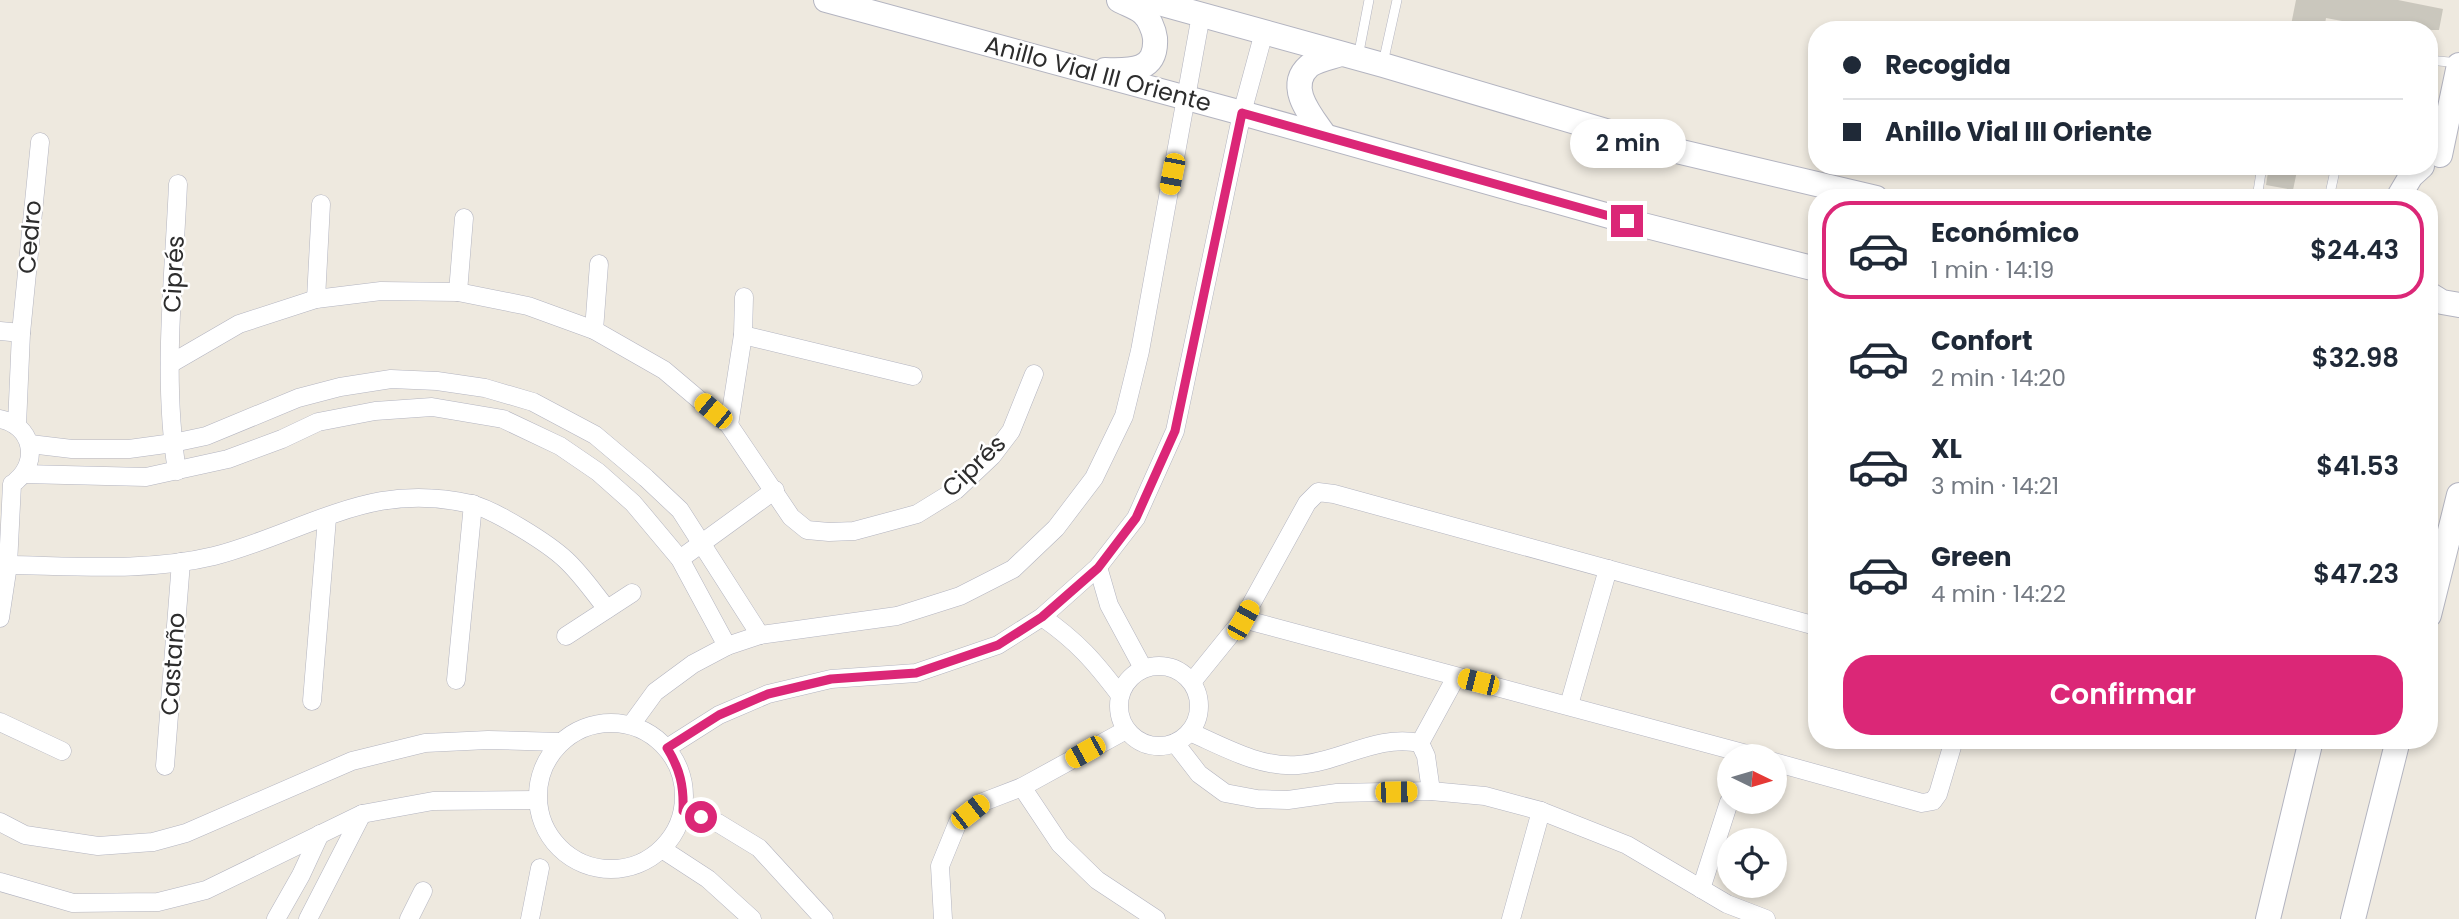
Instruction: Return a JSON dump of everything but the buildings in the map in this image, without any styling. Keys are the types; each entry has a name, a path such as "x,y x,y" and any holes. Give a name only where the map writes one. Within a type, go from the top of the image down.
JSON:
{"main road":[{"name":"Anillo Vial III Oriente","path":"826,0 1186,97 1627,221 1808,267"},
{"path":"1077,68 1128,71 1152,60 1156,49 1154,32 1145,14 1119,0"},
{"path":"1148,0 1383,65 1660,147 1838,189"},
{"path":"1325,136 1300,97 1301,77 1310,65 1349,56"},
{"path":"2438,133 2459,64"},
{"path":"2406,189 2418,175"},
{"path":"2438,300 2459,305"},
{"path":"2438,579 2459,495"},
{"path":"2268,919 2309,749"},
{"path":"2353,919 2396,749"}],"street":[{"path":"631,724 655,692 693,664 727,646 760,635 897,616 960,596 1013,569 1056,528 1094,478 1124,416 1139,351 1201,15"},
{"path":"667,748 719,715 768,694 831,679 916,673 998,645 1042,617 1098,568 1136,518 1175,431 1242,113 1264,32"},
{"name":"Cedro","path":"8,422 21,333 40,142"},
{"name":"Ciprés","path":"177,471 173,443 170,364 178,184"},
{"path":"316,299 321,204"},
{"path":"458,292 464,218"},
{"path":"594,330 599,264"},
{"name":"Ciprés","path":"170,364 239,324 316,299 381,291 458,292 528,306 594,330 664,370 729,425 791,517 807,530 854,531 917,514 957,490 992,456 1011,431 1034,374"},
{"path":"729,425 743,335 744,297"},
{"path":"0,331 21,333"},
{"path":"743,335 913,376"},
{"path":"30,444 72,449 129,449 173,443 206,436 298,398 340,387 391,379 437,381 485,388 533,402 595,435 646,478 680,510 760,635"},
{"path":"12,482 146,477 177,471 228,459 318,422 375,411 432,407 503,419 560,446 598,472 633,503 680,559 709,608 727,646"},
{"path":"0,618 8,565 12,482 30,460 30,444 25,433 8,422"},
{"path":"680,559 775,490"},
{"path":"1192,682 1243,620 1307,503 1318,492 1334,494 1808,624"},
{"path":"8,565 97,566 181,562 214,556 265,541 327,517 380,501 426,496 473,504 530,533 565,559 607,609"},
{"path":"456,680 473,504"},
{"path":"312,701 327,517"},
{"name":"Castaño","path":"165,766 181,562"},
{"path":"1098,568 1109,605 1143,668"},
{"path":"1569,705 1608,569"},
{"path":"566,636 632,593"},
{"path":"709,608 734,593"},
{"path":"1042,617 1070,636 1097,663 1120,695"},
{"path":"1243,620 1717,746"},
{"path":"1161,665 1179,669 1192,682 1199,698 1199,716 1183,738 1157,747 1140,742 1126,730 1119,713 1120,695 1129,679 1143,668 1161,665"},
{"path":"1420,743 1456,677"},
{"path":"0,722 62,751"},
{"path":"606,722 631,724 651,734 667,748 679,767 684,789 683,811 675,831 662,849 645,861 625,868 605,869 584,864 566,854 551,839 537,800 539,779 547,759 560,742 581,728 606,722"},
{"path":"943,919 940,866 958,822 983,802 1022,787 1126,730"},
{"path":"1183,738 1260,762 1297,765 1327,760 1363,747 1406,741 1420,743"},
{"path":"1183,738 1199,774 1225,793 1257,799 1289,800 1337,793 1431,791 1485,796 1541,811 1627,845 1727,904 1766,919"},
{"path":"0,822 25,835 98,846 153,842 186,833 352,761 425,743 488,740 560,742"},
{"path":"1420,743 1426,756 1431,791"},
{"path":"1787,766 1922,803 1933,801 1938,794 1951,749"},
{"path":"1022,787 1060,844 1097,880 1156,919"},
{"path":"0,882 73,903 158,902 206,890 362,814 433,802 537,800"},
{"path":"683,811 718,823 759,848 824,919"},
{"path":"1511,919 1541,811"},
{"path":"308,919 362,814"},
{"path":"1701,889 1725,814"},
{"path":"276,919 320,834"},
{"path":"662,849 708,879 752,919"},
{"path":"530,919 540,868"},
{"path":"409,919 423,891"}],"lane":[{"path":"1349,56 1369,0"},
{"path":"1383,65 1397,0"},
{"path":"2438,61 2459,64"}],"route":[{"path":"701,817 683,811 684,789 679,767 667,748 719,715 768,694 831,679 916,673 998,645 1042,617 1098,568 1136,518 1175,431 1242,113 1627,221"}]}
